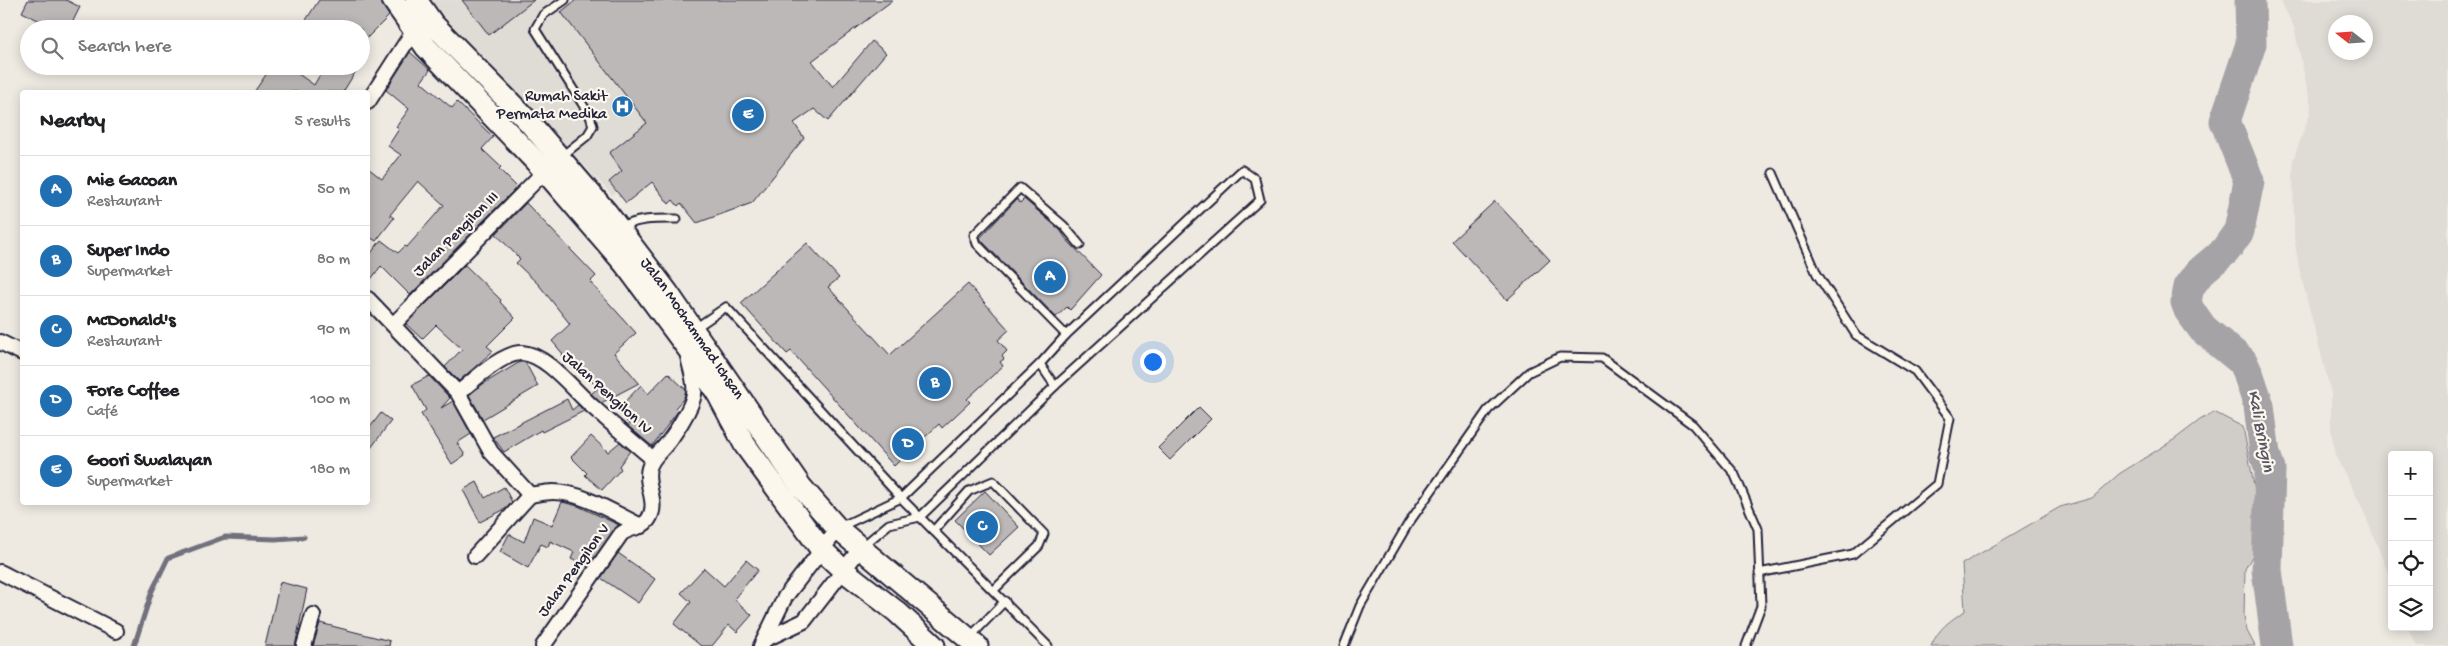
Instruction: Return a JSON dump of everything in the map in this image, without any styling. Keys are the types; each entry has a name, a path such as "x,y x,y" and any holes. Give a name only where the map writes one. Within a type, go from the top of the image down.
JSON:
{"main road":[{"name":"Jalan Mochammad Ichsan","path":"393,0 426,47 552,165 612,235 667,292 745,445 821,548 844,570 897,612 934,646"},
{"name":"Jalan Mochammad Ichsan","path":"416,0 433,24 528,121 552,165"},
{"name":"Jalan Mochammad Ichsan","path":"691,340 786,467 838,528 973,642"}],"street":[{"path":"370,99 414,30"},
{"name":"Jalan Pengilon III","path":"394,324 552,165"},
{"path":"370,301 458,393 492,452 530,495"},
{"path":"475,556 530,495 552,492 563,493 582,499 641,526 648,520 653,508 653,498 647,478 652,458 664,447 689,408 694,394 694,384 688,357 691,340"},
{"path":"0,342 20,352"},
{"name":"Jalan Pengilon IV","path":"458,393 504,358 521,353 530,355 558,373 592,406 652,458"},
{"name":"Jalan Pengilon V","path":"543,646 621,534 625,530 641,526"},
{"path":"763,643 785,597 838,528"},
{"path":"763,643 804,621 860,548"},
{"path":"0,572 116,631"},
{"path":"304,646 313,615"}],"lane":[{"path":"552,165 588,136 593,126 590,116 535,29 543,15 565,0"},
{"path":"838,528 902,498 1040,364 1066,336 1242,170 1255,179 1260,200 1055,386 920,517 889,524 860,548"},
{"path":"1759,573 1853,554 1938,484 1950,418 1914,371 1856,335 1817,274 1772,173"},
{"path":"1066,336 977,244 974,235 1020,188 1064,226 1080,245"},
{"path":"612,235 627,224 677,219"},
{"path":"691,340 726,306 902,498 1048,646"},
{"path":"1344,646 1360,606 1408,524 1488,410 1529,372 1560,357 1602,358 1693,425 1734,473 1758,529 1760,606 1746,646"},
{"path":"1040,364 1055,386"},
{"path":"934,530 969,491 993,481 1044,534 1039,546 994,590"},
{"path":"973,642 1005,602"}],"shaded area":[{"name":"Rumah Sakit Permata Medika","path":"429,0 867,0 672,144 612,195"},
{"path":"2280,0 2448,0 2448,646 2417,646 2409,631 2433,631 2433,451 2388,451 2388,573 2362,507 2335,455 2331,428 2331,393 2299,268 2294,236 2293,160 2311,106 2294,27"},
{"path":"2214,412 2243,427 2258,506 2253,555 2245,569 2244,616 2247,631 2255,646 1931,646 1937,634 1954,618 1965,611 1962,564 2060,507 2092,498 2119,474"}],"building":[{"path":"28,0 66,0 80,7 74,20 38,20 22,12"},
{"path":"319,0 381,0 389,16 370,35 370,20 306,20"},
{"path":"462,0 534,0 489,35"},
{"path":"576,0 893,0 812,61 833,87 872,41 886,53 828,121 814,109 794,123 804,138 752,203 697,223 681,203 678,206 673,200 669,204 652,182 626,203 609,182 622,171 609,153 647,123 561,12"},
{"path":"410,52 430,70 421,82 452,108 457,102 493,137 482,149 501,167 499,169 517,187 410,295 381,266 370,280 370,254 381,240 398,253 405,246 407,247 444,205 418,181 390,215 394,218 376,241 370,237 370,170 382,179 401,155 388,146 399,129 396,127 409,109 386,90"},
{"path":"266,75 300,75 314,85 320,75 353,75 344,90 255,90"},
{"path":"1017,199 1020,203 1024,199 1060,230 1067,240 1101,275 1070,310 1067,307 1056,317 980,238"},
{"path":"1495,201 1550,260 1507,300 1452,241"},
{"path":"526,203 596,276 590,282 636,333 614,353 639,383 601,403 591,394 598,388 578,364 573,369 552,341 570,324 539,285 516,263 520,259 496,234"},
{"path":"807,243 839,278 828,287 890,355 968,284 1009,330 998,340 1007,351 1002,356 1004,359 1000,362 1003,366 967,399 970,402 942,428 939,424 894,466 791,351 787,354 741,303"},
{"path":"465,265 501,300 500,302 515,318 487,346 493,351 459,381 445,367 462,349 436,325 422,339 406,324"},
{"path":"520,362 525,362 538,386 483,419 469,395 483,384"},
{"path":"668,373 686,390 684,398 675,408 678,411 652,446 628,426 629,424 617,410 641,385 648,394"},
{"path":"429,376 450,398 441,408 453,401 471,434 457,443 465,455 452,464 421,414 426,410 412,385"},
{"path":"567,399 572,410 578,405 584,411 542,432 541,430 504,452 493,437"},
{"path":"1199,407 1211,419 1170,460 1158,448"},
{"path":"381,413 391,421 370,449 370,427"},
{"path":"591,436 608,452 620,442 630,451 619,466 621,469 602,490 585,475 587,473 571,457"},
{"path":"477,482 485,498 504,487 512,502 507,508 480,522 463,490"},
{"path":"985,491 1019,527 989,555 955,520"},
{"path":"562,502 578,506 619,525 588,567 571,559 574,552 550,541 548,547 541,544 528,568 500,552 509,534 524,542 533,517 552,525"},
{"path":"618,553 655,579 638,603 601,578"},
{"path":"746,560 758,570 734,599 752,615 737,632 729,625 712,646 701,646 674,624 691,602 681,593 704,568 724,586"},
{"path":"280,582 307,589 295,646 265,646"},
{"path":"320,623 390,641 389,646 313,646"}],"waterway":[{"name":"Kali Bringin","path":"2250,0 2251,44 2225,121 2249,181 2239,231 2225,251 2200,272 2189,287 2186,302 2189,310 2203,329 2242,361 2259,406 2265,454 2270,469 2267,570 2277,646"},
{"path":"134,646 152,591 168,558 225,537 276,539 304,537"}],"place":[{"name":"Rumah Sakit Permata Medika","path":"623,106"},
{"name":"Goori Swalayan","path":"748,115"},
{"name":"Mie Gacoan","path":"1050,277"},
{"name":"Super Indo","path":"935,383"},
{"name":"Fore Coffee","path":"908,444"},
{"name":"McDonald's","path":"982,527"}]}
